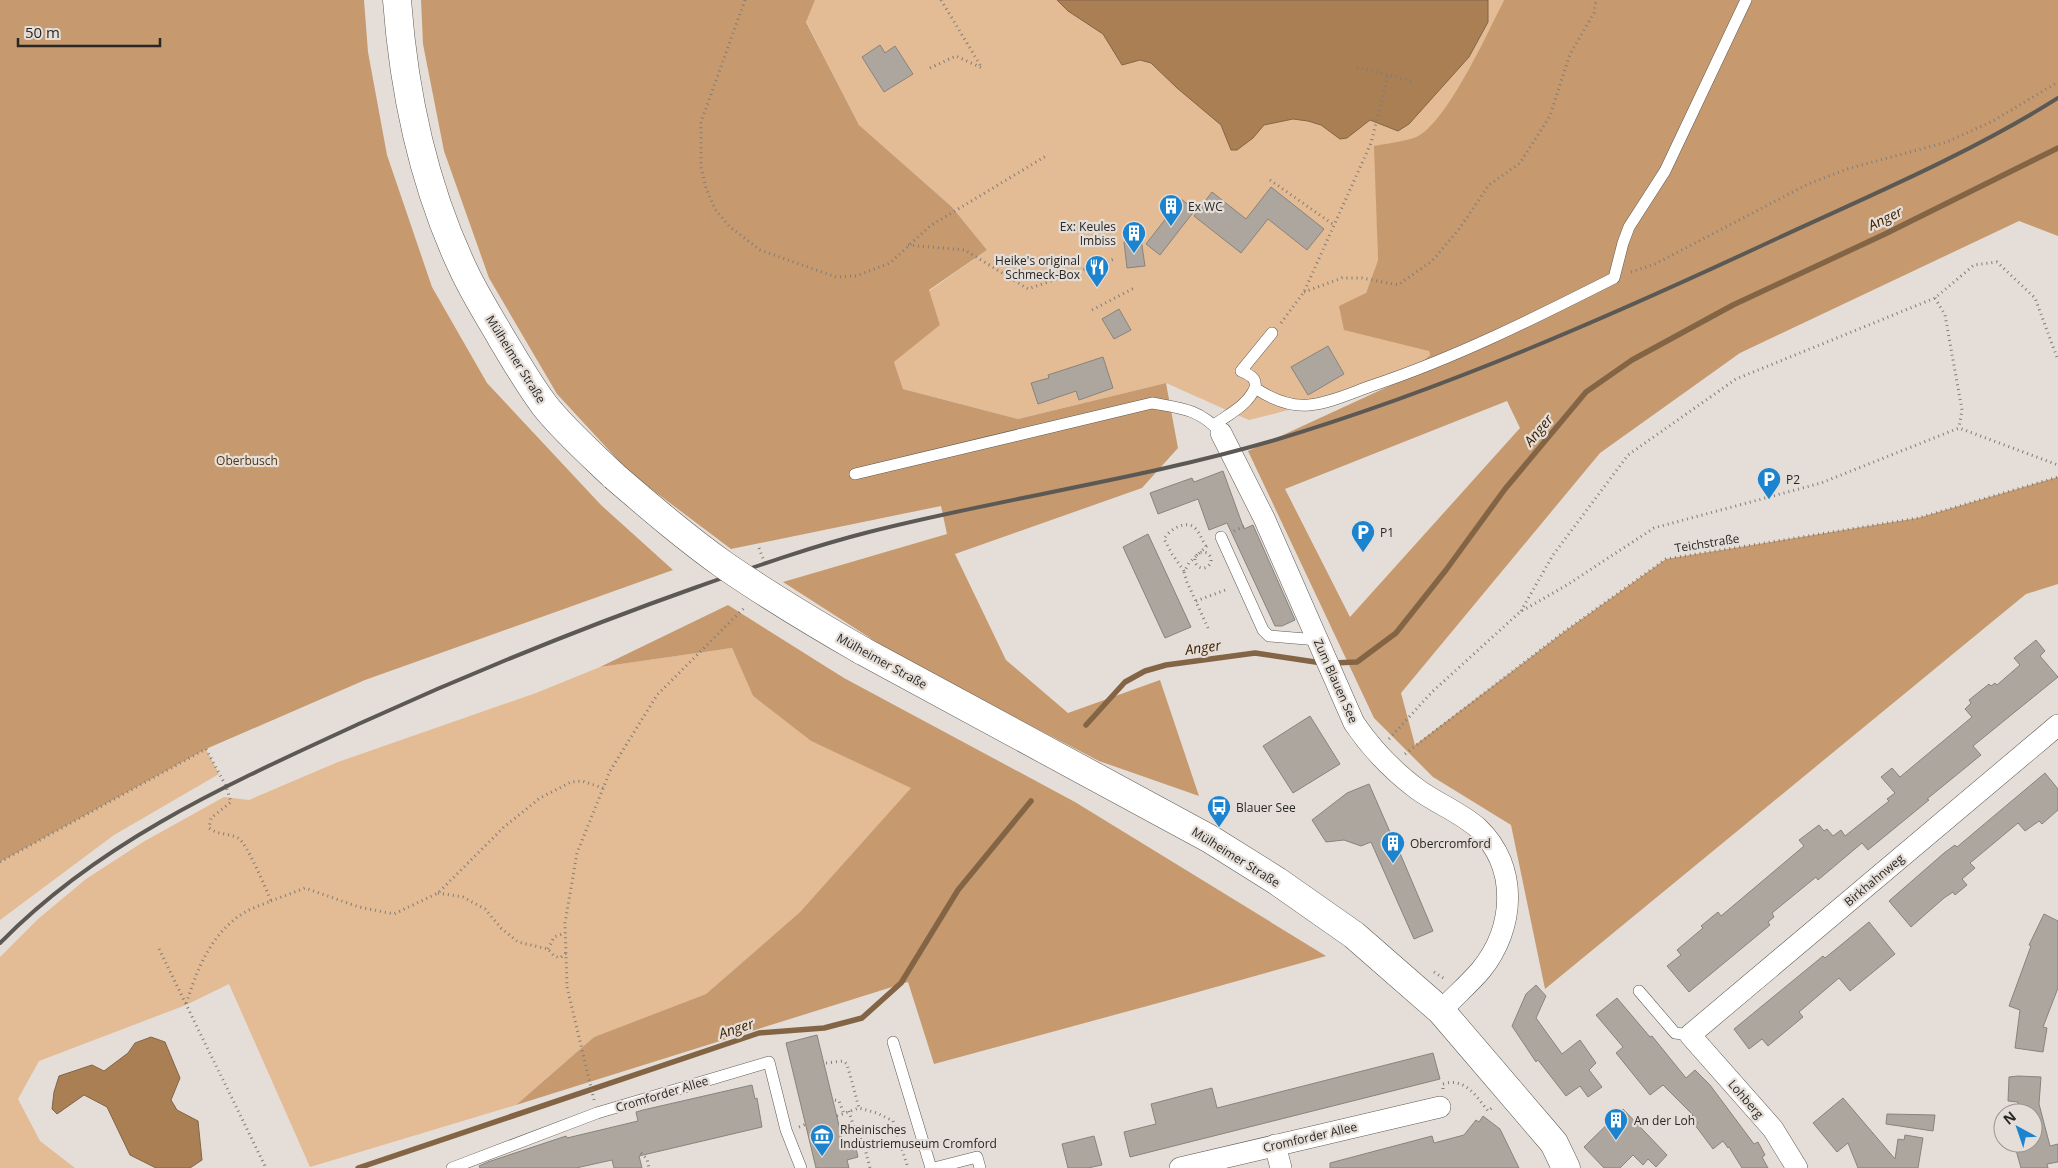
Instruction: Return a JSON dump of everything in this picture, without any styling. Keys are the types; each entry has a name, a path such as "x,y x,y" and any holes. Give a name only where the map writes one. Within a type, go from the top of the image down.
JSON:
{"main road":[{"name":"Mülheimer Straße","path":"397,0 401,51 410,106 427,172 465,273 522,373 546,407 614,476 722,564 784,606 861,650 1210,839 1276,881 1354,935 1441,1011 1554,1143 1566,1168"}],"street":[{"name":"Zum Blauen See","path":"1217,429 1264,518 1354,723 1384,759 1417,789 1477,828 1499,857 1506,876 1509,894 1501,937 1481,970 1441,1011"},
{"name":"Birkhahnweg","path":"1690,1034 2058,725"},
{"name":"Lohberg","path":"1690,1034 1773,1129 1797,1168"},
{"name":"Cromforder Allee","path":"1180,1168 1440,1107"},
{"path":"1275,1145 1281,1168"}],"lane":[{"path":"1255,388 1266,395 1292,404 1307,405 1323,402 1396,378 1538,317 1614,278 1629,227 1665,171 1746,0"},
{"path":"855,474 1152,403 1196,412 1217,429 1252,395 1256,383 1254,378 1241,371 1272,333"},
{"path":"1221,537 1240,583 1263,630 1269,636 1320,645"},
{"path":"1639,991 1675,1033 1690,1034"},
{"path":"894,1042 933,1168 978,1157 980,1168"},
{"name":"Cromforder Allee","path":"452,1168 597,1113 769,1062 786,1130 801,1168"}],"path":[{"path":"745,0 701,122 701,166 706,188 715,209 729,226 760,250 836,277 856,276 890,263 930,226 1046,156"},
{"path":"930,68 956,56 982,68 941,0"},
{"path":"1304,292 1342,278 1362,278 1398,285 1432,261 1460,229 1489,185 1520,163 1550,116 1570,54 1594,13 1596,0"},
{"path":"1357,67 1415,82"},
{"path":"1281,322 1304,292 1371,143 1388,75"},
{"path":"1614,278 1655,264 1825,177 1947,142 1993,121 2058,82"},
{"path":"1270,180 1334,225"},
{"path":"908,245 965,250 1028,289 1114,260"},
{"path":"1520,612 1553,555 1628,454 1736,379 1935,298 1974,264 1997,262 2035,298 2058,360"},
{"path":"1092,310 1134,288"},
{"path":"1935,298 1945,315 1962,410 1959,428"},
{"path":"1384,759 1432,692 1520,612 1567,586 1654,528 1820,483 1959,428 2058,465"},
{"name":"Teichstraße","path":"1384,759 1414,746 1565,631 1666,559 1918,518 2058,477"},
{"path":"1184,572 1189,563 1206,546 1221,537 1264,518"},
{"path":"1206,546 1195,528 1186,524 1166,534 1164,539 1184,572 1208,628"},
{"path":"759,548 767,569"},
{"path":"1207,553 1211,559 1210,565 1204,568 1197,566 1195,562 1197,554 1207,553"},
{"path":"1196,601 1218,594 1240,583"},
{"path":"594,1099 567,987 565,923 577,853 610,771 657,695 746,606"},
{"path":"0,862 206,749 226,786 231,802 211,818 209,828 215,833 226,834 240,839 251,857 271,901"},
{"path":"186,1005 193,979 213,944 226,927 243,914 305,888 359,907 394,914 438,893 504,827 540,798 571,782 582,781 603,788"},
{"path":"438,893 463,897 485,908 501,928 518,942 548,949 554,956 560,958 566,952"},
{"path":"548,949 554,936 565,933"},
{"path":"159,949 266,1168"},
{"path":"826,1063 840,1060 845,1062 858,1108"},
{"path":"1440,1107 1443,1084 1454,1082 1468,1087 1488,1111 1493,1107"},
{"path":"836,1100 840,1100 844,1114"},
{"path":"837,1116 858,1108 877,1113 893,1122 908,1168"},
{"path":"849,1111 854,1128 864,1145 870,1168"},
{"path":"641,1153 647,1159 649,1168"}],"shaded area":[{"path":"815,0 1504,0 1488,34 1454,96 1429,128 1416,137 1375,146 1378,260 1366,293 1429,351 1430,355 1398,382 1249,420 1166,383 1018,419 903,389 894,362 940,325 929,291 987,250 952,207 859,125 806,21"},
{"path":"1057,0 1488,0 1488,22 1469,57 1409,124 1398,131 1370,120 1347,138 1340,139 1321,125 1293,119 1264,125 1253,138 1237,150 1231,150 1221,125 1151,63 1140,60 1122,65 1103,34 1068,11"},
{"path":"732,648 753,696 811,741 912,788 800,912 706,994 594,1037 516,1105 310,1167 229,984 186,1005 39,1061 18,1099 40,1141 75,1168 0,1168 0,957 38,919 86,879 143,842 224,797 249,800 338,762 536,693 600,667"},
{"path":"206,749 219,774 114,835 0,920 0,862"},
{"path":"151,1037 165,1042 180,1078 171,1100 177,1110 198,1121 202,1160 190,1168 156,1168 130,1155 107,1107 84,1095 57,1114 52,1109 54,1092 59,1076 92,1065 104,1071 128,1053 135,1043"}],"green space":[{"name":"Oberbusch","path":"0,0 364,0 368,52 387,155 432,287 487,383 601,505 673,570 365,680 206,749 0,862"},
{"path":"421,0 815,0 806,22 859,125 952,207 987,250 929,290 940,325 894,362 903,389 1018,419 1166,383 1178,448 1142,488 955,554 1006,660 1068,713 1160,680 1199,796 1099,761 906,661 783,582 947,534 941,506 731,549 630,473 557,394 489,278 444,151 423,44"},
{"path":"1504,0 2058,0 2058,236 2019,221 1740,353 1600,453 1401,693 1415,745 1565,631 1666,559 1918,518 2058,477 2058,584 2026,594 1545,989 1511,825 1433,777 1374,718 1248,451 1398,382 1430,355 1429,351 1344,330 1339,306 1366,293 1378,260 1374,146 1416,137 1428,128 1441,114 1466,75","holes":["1507,401 1520,428 1350,617 1285,489"]},
{"path":"728,605 844,678 1075,802 1326,956 934,1064 908,982 516,1105 594,1037 706,994 800,912 911,788 811,741 753,696 732,648 600,667"}],"building":[{"path":"880,45 885,53 895,46 913,74 884,92 862,57"},
{"path":"1271,187 1324,229 1307,250 1268,219 1241,253 1194,216 1212,192 1246,219"},
{"name":"Ex WC","path":"1181,199 1195,210 1160,255 1146,244"},
{"name":"Ex: Keules Imbiss","path":"1141,239 1145,266 1127,268 1124,242"},
{"path":"1119,309 1131,330 1114,339 1102,319"},
{"path":"1328,346 1344,374 1308,395 1291,367"},
{"path":"1103,357 1113,388 1079,400 1076,391 1038,404 1031,383 1049,378 1048,375"},
{"path":"1223,471 1244,529 1253,525 1295,620 1282,626 1275,626 1227,523 1209,530 1198,499 1158,514 1150,493 1192,478 1194,482"},
{"path":"1148,534 1191,627 1165,638 1123,547"},
{"path":"2036,640 2045,651 2040,656 2058,677 1973,746 1981,755 1927,799 1929,800 1868,850 1862,843 1818,880 1816,877 1772,913 1774,917 1768,922 1770,925 1689,992 1667,966 1681,955 1677,950 1703,928 1701,926 1718,912 1721,916 1804,846 1799,840 1819,825 1824,831 1827,829 1833,836 1841,830 1845,836 1889,801 1887,799 1895,793 1881,777 1892,768 1900,777 1972,717 1965,709 1971,703 1969,700 1989,684 1991,686 1995,683 1997,685 2020,665 2014,658"},
{"path":"1310,716 1340,764 1293,793 1263,746"},
{"path":"2045,773 2058,789 2058,810 2042,824 2039,821 2025,831 2018,823 1970,863 1975,868 1962,879 1967,885 1955,895 1953,892 1944,898 1911,927 1889,901 1944,853 1955,845 1957,847"},
{"name":"Obercromford","path":"1369,784 1433,931 1414,939 1371,842 1361,846 1344,840 1326,842 1312,820 1347,793"},
{"path":"2044,914 2058,921 2058,988 2043,1027 2047,1028 2043,1052 2015,1048 2020,1010 2009,1006 2031,946 2029,945"},
{"path":"1869,922 1895,954 1850,991 1839,978 1799,1012 1803,1017 1768,1046 1762,1039 1749,1049 1734,1029 1823,956 1825,958"},
{"path":"1536,985 1546,996 1536,1018 1562,1054 1580,1040 1596,1063 1589,1070 1602,1087 1588,1097 1580,1086 1566,1096 1538,1060 1536,1062 1512,1026 1526,994"},
{"path":"1617,998 1650,1037 1652,1036 1686,1078 1695,1070 1710,1085 1754,1144 1758,1142 1765,1155 1762,1157 1768,1168 1742,1168 1723,1141 1713,1149 1695,1125 1698,1123 1691,1117 1693,1115 1663,1085 1650,1095 1616,1053 1623,1047 1596,1015"},
{"path":"817,1035 843,1142 854,1140 858,1157 847,1160 849,1168 816,1168 786,1043"},
{"path":"1433,1053 1440,1079 1130,1157 1124,1132 1156,1124 1151,1104 1212,1088 1217,1108"},
{"path":"2009,1077 2041,1077 2039,1103 2008,1101"},
{"path":"752,1085 755,1099 757,1098 762,1127 639,1156 642,1168 614,1168 612,1160 576,1168 480,1168 479,1166 566,1136 567,1138 638,1121 636,1112"},
{"path":"1843,1098 1895,1159 1898,1139 1904,1140 1905,1135 1923,1138 1918,1168 1858,1168 1848,1143 1837,1152 1813,1123"},
{"name":"An der Loh","path":"1623,1109 1667,1155 1656,1167 1648,1159 1643,1165 1633,1155 1620,1168 1604,1168 1584,1147"},
{"path":"1887,1114 1935,1115 1933,1131 1886,1124"},
{"path":"1483,1116 1500,1129 1519,1168 1330,1168 1330,1163 1432,1136 1434,1143 1464,1135 1476,1120 1479,1122"},
{"path":"2043,1119 2050,1146 2058,1144 2058,1162 2047,1164 2048,1168 2021,1168 2017,1153 2043,1153"},
{"path":"1094,1136 1102,1165 1088,1168 1068,1168 1062,1144"}],"waterway":[{"name":"Anger","path":"1332,663 1357,662 1396,633 1446,570 1505,489 1586,392 1632,360 1733,305 1885,234 2058,148"},
{"name":"Anger","path":"1086,725 1125,682 1145,671 1166,665 1255,653 1322,663"},
{"name":"Anger","path":"358,1168 759,1033 824,1028 862,1018 901,983 958,890 1031,801"}],"railway":[{"path":"0,943 40,906 81,873 125,843 171,816 314,744 487,668 697,587 825,544 919,520 1225,454 1340,420 1467,374 1653,295 1884,190 1955,156 2058,98"}],"place":[{"name":"Ex WC","path":"1171,227"},
{"name":"Ex: Keules Imbiss","path":"1134,254"},
{"name":"Heike's original Schmeck-Box","path":"1097,288"},
{"name":"P2","path":"1769,500"},
{"name":"P1","path":"1363,553"},
{"name":"Blauer See","path":"1219,828"},
{"name":"Obercromford","path":"1393,864"},
{"name":"An der Loh","path":"1616,1141"},
{"name":"Rheinisches Industriemuseum Cromford","path":"822,1157"}]}
